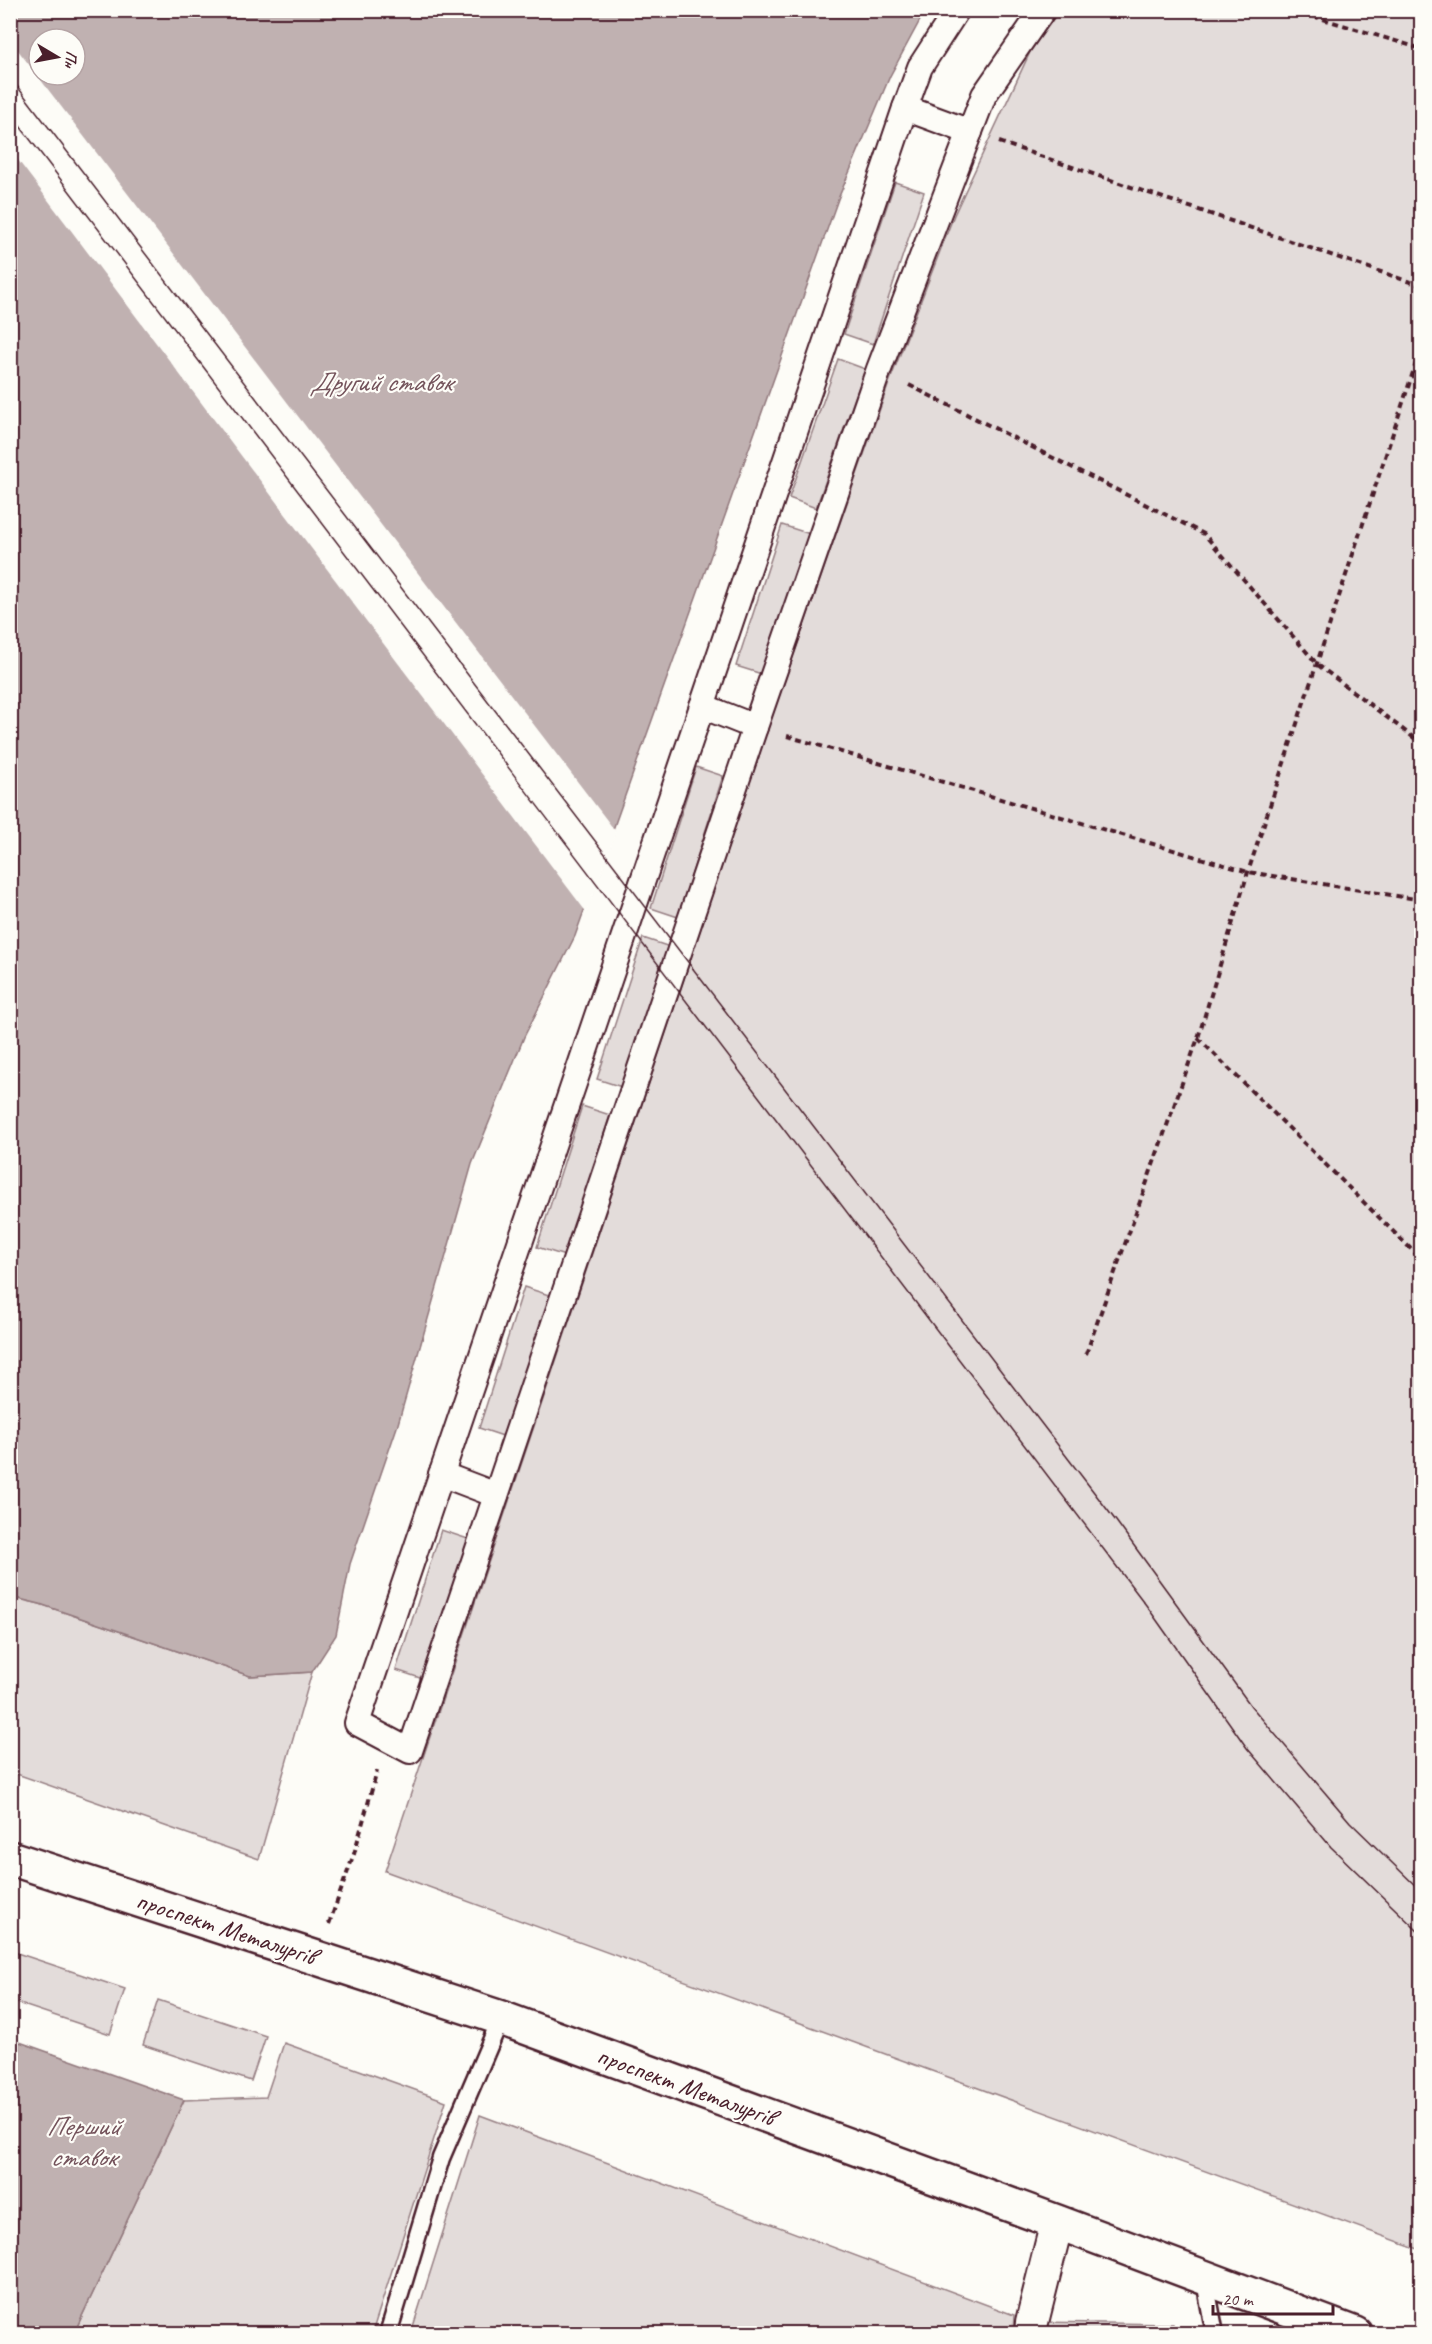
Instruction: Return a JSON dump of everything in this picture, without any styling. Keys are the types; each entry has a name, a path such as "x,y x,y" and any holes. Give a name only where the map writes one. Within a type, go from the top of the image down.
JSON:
{"main road":[{"name":"проспект Металургів","path":"10,1858 501,2018 1204,2276 1355,2334"}],"street":[{"path":"957,10 920,67 905,108 357,1722 410,1751 755,727 879,369 984,95 1043,10"},
{"path":"905,108 970,132"},
{"path":"702,706 755,727"},
{"path":"441,1474 496,1495"},
{"path":"1031,2334 1057,2222"}],"lane":[{"path":"388,2334 441,2158 501,2018"},
{"path":"1204,2276 1215,2334"}],"path":[{"path":"1293,10 1422,49"},
{"path":"970,132 1422,286"},
{"path":"1086,1354 1198,1038 1248,872 1422,345"},
{"path":"879,369 1204,534 1318,665 1422,744"},
{"path":"755,727 1248,872 1422,900"},
{"path":"1198,1038 1422,1260"},
{"path":"317,1958 354,1854 387,1739"}],"shaded area":[{"path":"1059,11 1421,11 1421,2250 385,1871 766,734 889,383 954,215 1031,50"},
{"path":"895,182 924,192 873,344 844,334"},
{"path":"838,359 865,369 816,508 789,498"},
{"path":"782,525 810,534 765,675 736,666"},
{"path":"696,767 723,776 678,917 651,908"},
{"path":"643,938 670,947 625,1088 597,1079"},
{"path":"582,1106 610,1115 565,1256 537,1247"},
{"path":"524,1287 552,1296 506,1437 479,1428"},
{"path":"441,1530 468,1539 423,1679 396,1670"},
{"path":"10,1597 40,1604 250,1676 312,1672 259,1859 11,1772"},
{"path":"11,1951 125,1989 110,2034 11,2001"},
{"path":"158,2000 266,2036 251,2081 143,2045"},
{"path":"284,2043 446,2101 372,2333 74,2333 184,2100 266,2097"},
{"path":"480,2115 1014,2315 1013,2333 411,2333"},
{"path":"1032,2322 1173,2324 1175,2333 1031,2334"}],"water":[{"name":"Другий ставок","path":"10,11 925,11 890,76 838,199 575,936 524,1037 472,1164 398,1424 350,1564 336,1635 312,1672 250,1676 40,1604 11,1597"},
{"name":"Перший ставок","path":"11,2039 184,2100 74,2333 11,2333"}],"pier":[{"path":"11,41 27,62 27,87 46,87 616,832 587,913 11,151"}],"tram line":[{"path":"10,77 1116,1521 1251,1706 1350,1822 1422,1892"},
{"path":"10,113 1146,1605 1247,1748 1331,1847 1422,1935"}]}
